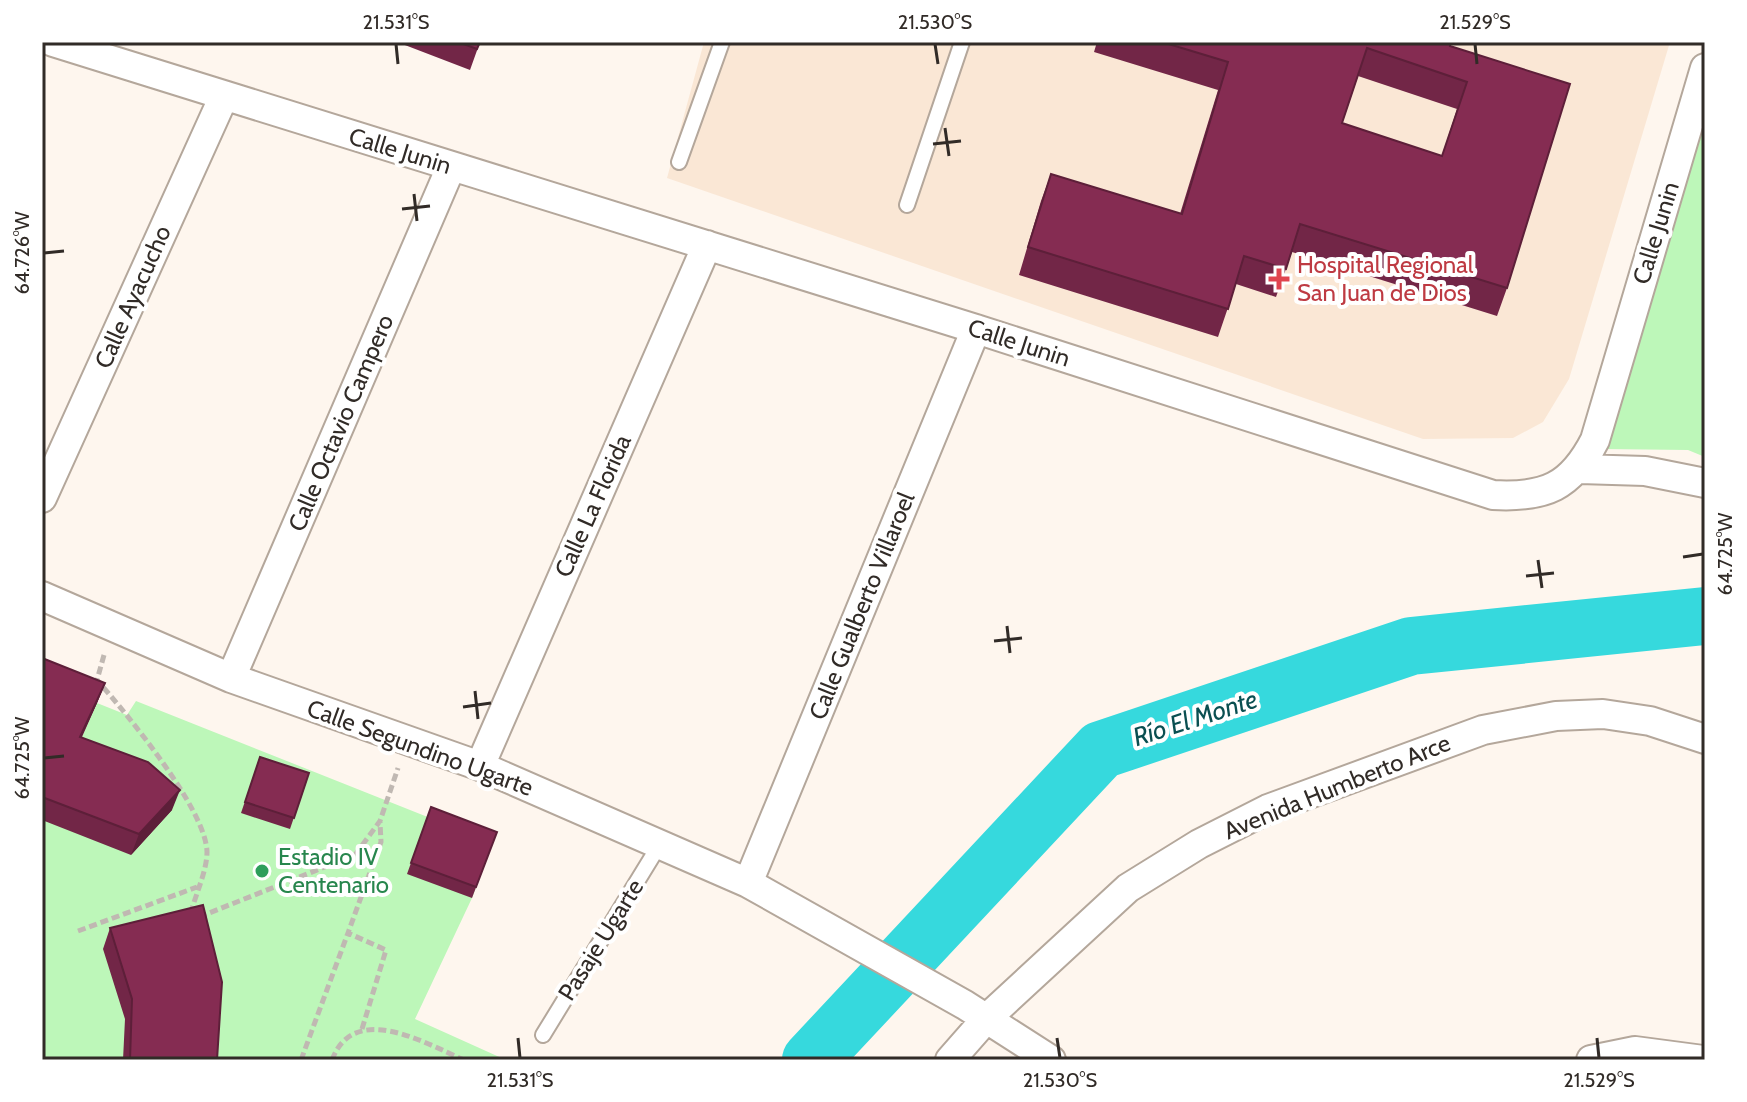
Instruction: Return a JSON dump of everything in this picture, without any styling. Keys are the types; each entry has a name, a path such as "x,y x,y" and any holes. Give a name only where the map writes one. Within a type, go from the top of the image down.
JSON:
{"street":[{"name":"Calle Junin","path":"53,42 976,329 1493,495 1521,496 1549,489 1580,469 1595,440 1705,68"},
{"name":"Calle Ayacucho","path":"42,498 224,96"},
{"name":"Calle Octavio Campero","path":"231,678 451,167"},
{"name":"Calle La Florida","path":"480,766 707,245"},
{"name":"Calle Gualberto Villaroel","path":"748,883 976,329"},
{"path":"1580,469 1645,471 1705,483"},
{"name":"Calle Segundino Ugarte","path":"42,596 231,678 480,766 748,883 976,1012 1051,1060"},
{"name":"Avenida Humberto Arce","path":"950,1060 976,1012 1128,888 1199,844 1268,809 1483,730 1556,716 1603,714 1634,719 1705,739"},
{"path":"1591,1060 1635,1051 1703,1060"}],"lane":[{"path":"679,162 722,42"},
{"path":"907,205 962,42"},
{"name":"Pasaje Ugarte","path":"543,1035 660,844"}],"path":[{"path":"112,627 97,680 128,715 196,814 207,852 188,922 355,855 380,821 408,741"},
{"path":"301,1060 381,842 380,821"},
{"path":"78,931 197,887"},
{"path":"348,933 386,950 362,1029"},
{"path":"332,1060 338,1043 362,1029 393,1030 464,1060"}],"shaded area":[{"name":"Hospital Regional San Juan de Dios","path":"704,42 1670,42 1569,379 1543,422 1513,438 1423,439 667,178"}],"green space":[{"path":"1705,115 1705,457 1688,450 1603,449"},
{"name":"Estadio IV Centenario","path":"42,681 127,715 136,701 493,843 472,898 415,1019 506,1060 42,1060"}],"building":[{"path":"458,42 480,42 477,49"},
{"path":"1162,42 1451,42 1450,46 1570,84 1507,288 1300,224 1286,269 1244,256 1228,309 1028,247 1051,174 1182,214 1228,62","holes":["1367,48 1467,82 1442,156 1342,123"]},
{"path":"42,658 105,683 80,737 148,762 180,790 139,834 42,797"},
{"path":"260,757 309,773 294,818 245,802"},
{"path":"431,807 497,832 476,887 411,863"},
{"path":"203,905 222,982 217,1060 130,1060 132,999 110,928"}],"waterway":[{"name":"Río El Monte","path":"811,1060 1101,750 1411,646 1705,616"}],"place":[{"name":"Hospital Regional San Juan de Dios","path":"1279,279"},
{"name":"Estadio IV Centenario","path":"262,871"}]}
